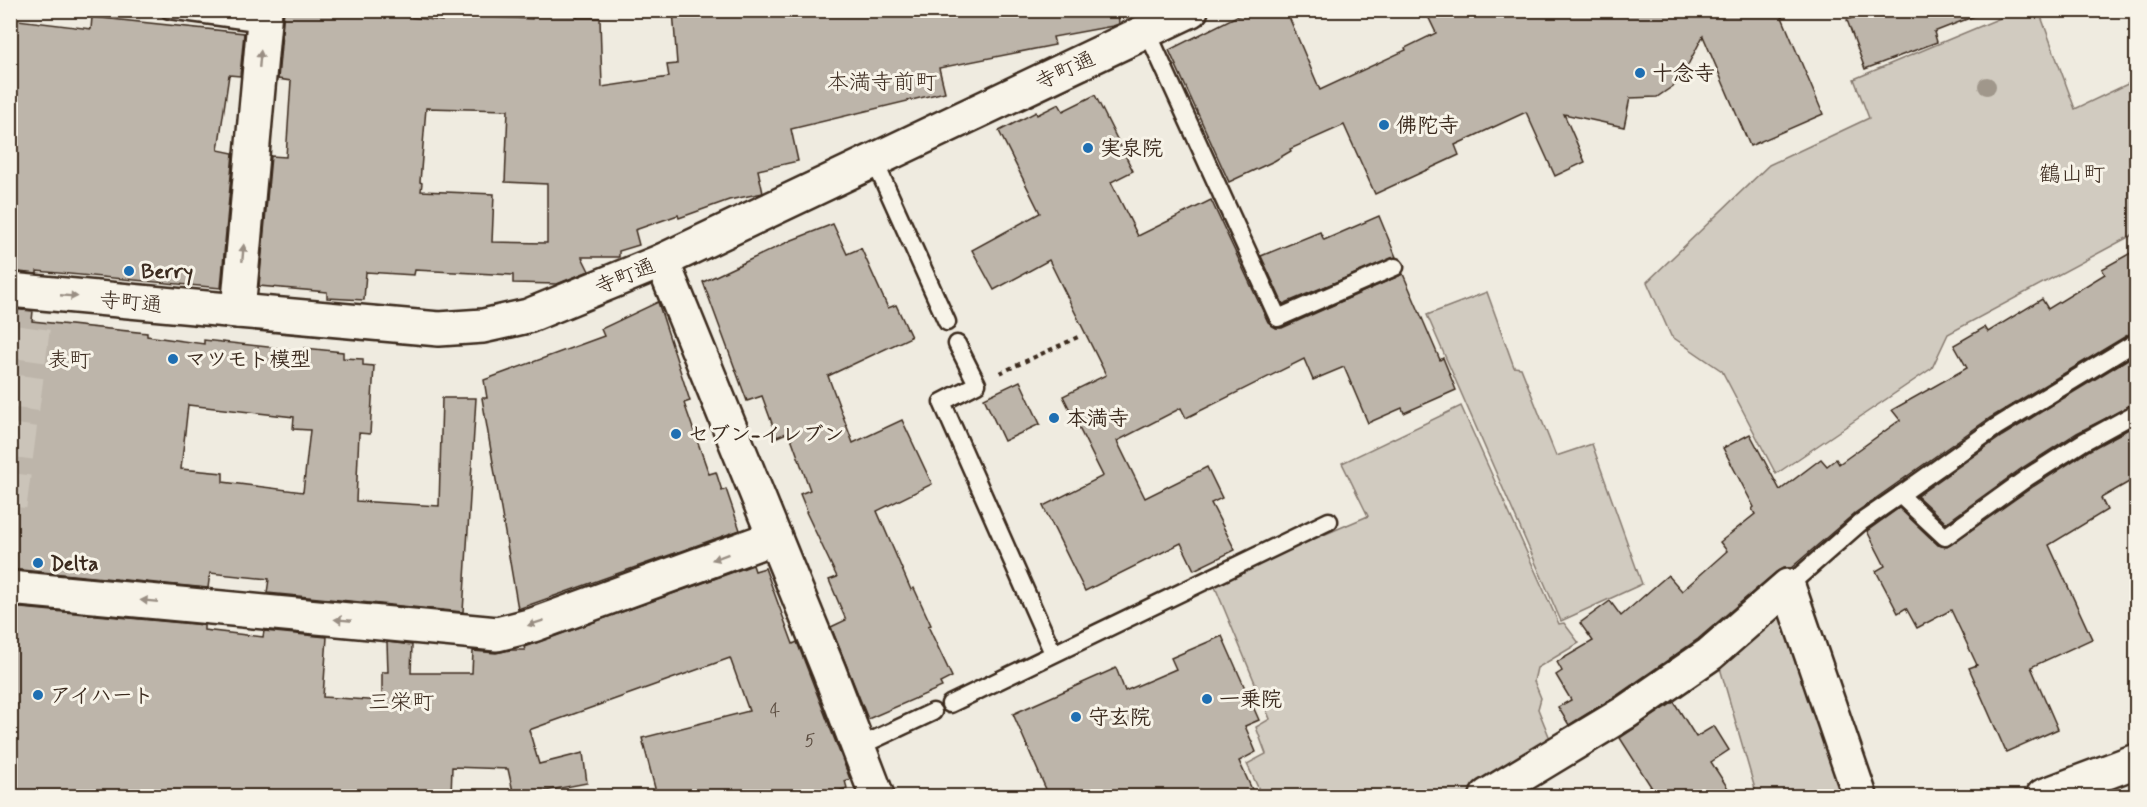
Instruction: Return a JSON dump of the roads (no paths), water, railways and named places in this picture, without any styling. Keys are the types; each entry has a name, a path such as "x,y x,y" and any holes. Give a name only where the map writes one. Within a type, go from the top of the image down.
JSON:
{"street":[{"name":"寺町通","path":"10,290 439,329 483,326 528,316 662,261 874,160 1142,25 1191,10"},
{"path":"238,311 264,17"},
{"path":"662,261 775,537 877,796"},
{"path":"10,588 498,634 533,625 775,537"},
{"path":"1487,796 1626,712 1710,654 1788,586 1860,796"},
{"path":"2043,796 2136,761"}],"lane":[{"path":"169,10 264,17"},
{"path":"1142,25 1278,318 1395,267"},
{"path":"874,160 947,322"},
{"path":"1788,586 1861,522 1995,427 2136,342"},
{"path":"957,344 977,384 942,402 1053,653"},
{"path":"1900,495 1945,537 2028,477 2083,442 2136,413"},
{"path":"950,704 1329,521"},
{"path":"858,747 933,712"}],"tunnel":[{"path":"10,506 38,293"}],"place":[{"name":"十念寺","path":"1640,73"},
{"name":"佛陀寺","path":"1384,125"},
{"name":"実泉院","path":"1088,148"},
{"name":"Berry","path":"129,271"},
{"name":"マツモト模型","path":"173,359"},
{"name":"本満寺","path":"1054,418"},
{"name":"セブン-イレブン","path":"676,434"},
{"name":"Delta","path":"38,563"},
{"name":"アイハート","path":"38,695"},
{"name":"一乗院","path":"1207,699"},
{"name":"守玄院","path":"1076,717"}],"district":[{"name":"本満寺前町","path":"882,81"},
{"name":"鶴山町","path":"2072,173"},
{"name":"表町","path":"69,359"},
{"name":"三栄町","path":"401,701"}]}
